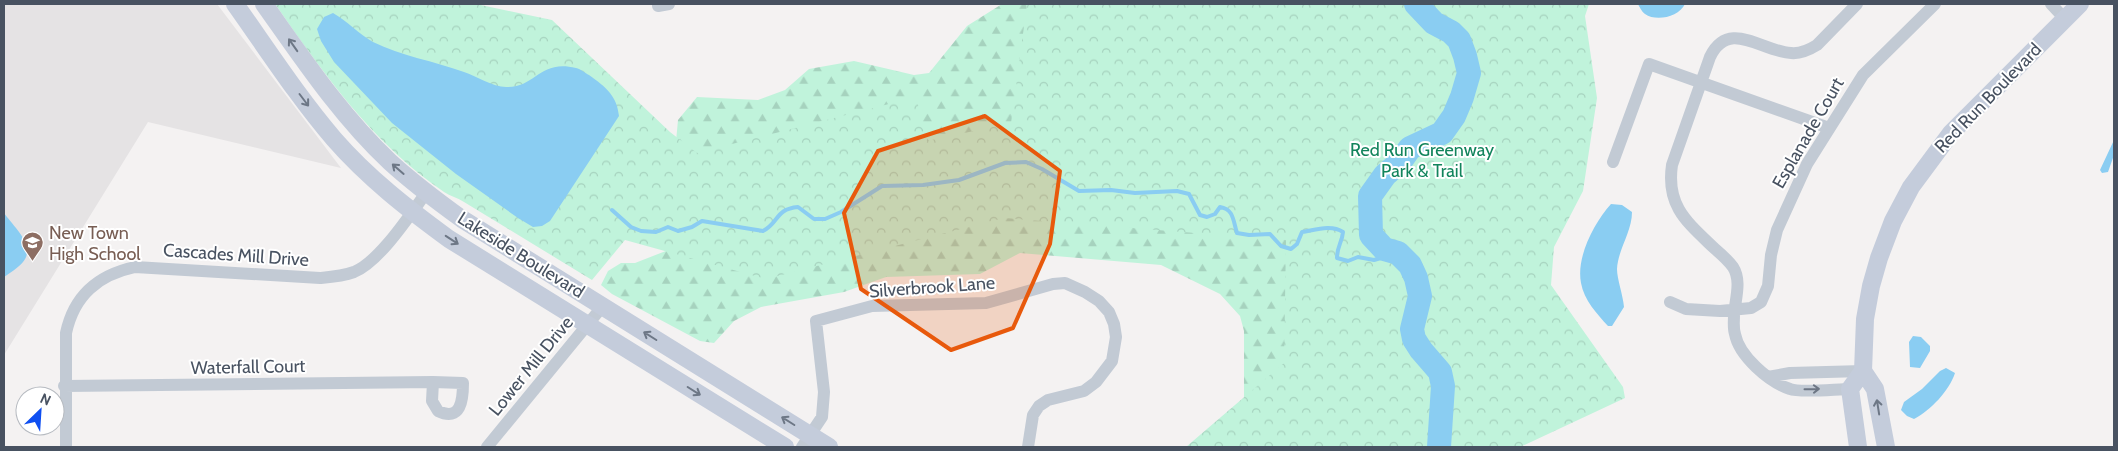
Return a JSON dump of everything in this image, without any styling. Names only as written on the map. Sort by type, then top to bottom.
[{"type":"main road","name":"Lakeside Boulevard","points":[[235,4],[334,139],[373,179],[412,212],[449,239],[785,447]]},
{"type":"main road","name":"Lakeside Boulevard","points":[[264,4],[319,82],[353,122],[389,161],[426,193],[462,219],[602,307],[806,441],[829,447]]},
{"type":"main road","name":"Red Run Boulevard","points":[[1863,371],[1865,319],[1875,271],[1893,221],[1911,187],[1951,133],[2080,4]]},
{"type":"main road","points":[[1858,447],[1850,389],[1863,371],[1875,389],[1886,447]]},
{"type":"street","points":[[658,4],[658,6],[669,4]]},
{"type":"street","points":[[1850,389],[1791,390],[1768,377],[1752,362],[1738,344],[1735,335],[1738,286],[1736,272],[1727,260],[1681,214],[1671,189],[1672,165],[1714,50],[1727,40],[1736,38],[1746,39],[1782,52],[1800,53],[1817,45],[1857,4]]},
{"type":"street","name":"Esplanade Court","points":[[1670,302],[1696,310],[1735,311],[1757,306],[1765,296],[1777,230],[1806,164],[1863,75],[1935,4]]},
{"type":"street","points":[[2051,4],[2065,19]]},
{"type":"street","points":[[1613,162],[1649,64],[1829,128]]},
{"type":"street","name":"Cascades Mill Drive","points":[[64,386],[66,333],[69,318],[88,289],[102,278],[118,271],[135,267],[320,278],[341,276],[354,272],[375,258],[426,193]]},
{"type":"street","name":"Silverbrook Lane","points":[[806,441],[822,417],[824,392],[816,321],[872,306],[986,303],[1053,284],[1065,283],[1087,292],[1109,312],[1114,324],[1116,338],[1114,351],[1108,368],[1096,382],[1084,391],[1048,400],[1039,406],[1033,415],[1028,447]]},
{"type":"street","name":"Lower Mill Drive","points":[[487,447],[602,307]]},
{"type":"street","points":[[1768,377],[1790,373],[1863,371]]},
{"type":"street","name":"Waterfall Court","points":[[64,386],[433,382]]},
{"type":"street","name":"Cascades Mill Drive","points":[[65,416],[66,447]]},
{"type":"highlighted area","points":[[985,116],[1060,171],[1050,244],[1013,328],[951,350],[861,289],[844,213],[878,151]]},
{"type":"shaded area","name":"New Town High School","points":[[4,4],[217,4],[341,168],[148,122],[4,355]]},
{"type":"green space","name":"Red Run Greenway Park & Trail","points":[[275,4],[476,4],[552,20],[670,132],[697,153],[916,97],[927,141],[1011,123],[1027,4],[1589,4],[1585,16],[1597,98],[1583,191],[1554,247],[1551,285],[1623,387],[1625,398],[1520,447],[1186,447],[1284,363],[1286,240],[1004,218],[766,279],[625,240],[592,280],[444,192],[418,173],[394,152],[351,106]]},
{"type":"green space","points":[[1002,4],[1400,4],[1384,278],[1244,410],[1244,331],[1240,316],[1220,294],[1161,265],[1020,253],[980,274],[886,277],[844,292],[761,307],[734,321],[714,343],[700,341],[612,294],[601,285],[608,271],[621,263],[635,263],[676,247],[674,163],[678,120],[697,97],[758,100],[785,90],[809,69],[854,61],[914,75],[929,73],[967,26]]},
{"type":"water","points":[[1638,4],[1685,4],[1673,15],[1655,18],[1645,14]]},
{"type":"water","points":[[333,13],[368,39],[384,47],[453,68],[501,87],[516,86],[524,83],[554,67],[564,66],[578,69],[595,79],[610,92],[616,103],[619,116],[550,221],[542,226],[533,227],[456,174],[392,123],[334,62],[321,41],[317,29],[324,17]]},
{"type":"water","points":[[2114,140],[2114,155],[2108,172],[2102,173],[2100,170]]},
{"type":"water","points":[[1611,204],[1622,205],[1632,212],[1630,227],[1620,254],[1617,269],[1624,307],[1612,326],[1608,326],[1588,301],[1581,283],[1580,273],[1581,262],[1588,241],[1598,221]]},
{"type":"water","points":[[4,213],[22,236],[27,249],[27,256],[23,262],[4,277]]},
{"type":"water","points":[[1913,336],[1921,337],[1930,346],[1930,351],[1920,368],[1910,367],[1909,342]]},
{"type":"water","points":[[1946,368],[1955,373],[1944,393],[1933,405],[1914,419],[1907,416],[1901,410],[1904,402]]},
{"type":"waterway","points":[[1416,4],[1434,23],[1451,32],[1459,40],[1469,73],[1454,116],[1442,133],[1410,148],[1400,162],[1385,175],[1370,196],[1371,235],[1384,249],[1398,253],[1410,265],[1416,278],[1420,296],[1412,329],[1414,339],[1440,372],[1443,386],[1439,447]]},
{"type":"waterway","points":[[612,210],[631,227],[641,231],[656,232],[668,227],[678,231],[692,227],[702,221],[763,231],[781,213],[791,208],[798,207],[814,219],[825,219],[841,212],[882,186],[923,185],[959,180],[1005,163],[1026,162],[1042,169],[1079,191],[1111,190],[1135,193],[1177,191],[1189,194],[1200,215],[1207,217],[1215,214],[1220,207],[1225,208],[1232,216],[1237,233],[1249,235],[1270,234],[1281,246],[1291,249],[1297,244],[1302,232],[1333,228],[1343,232],[1337,258],[1348,261],[1358,257],[1374,260],[1398,253]]},
{"type":"place","name":"New Town High School","points":[[33,262]]}]
